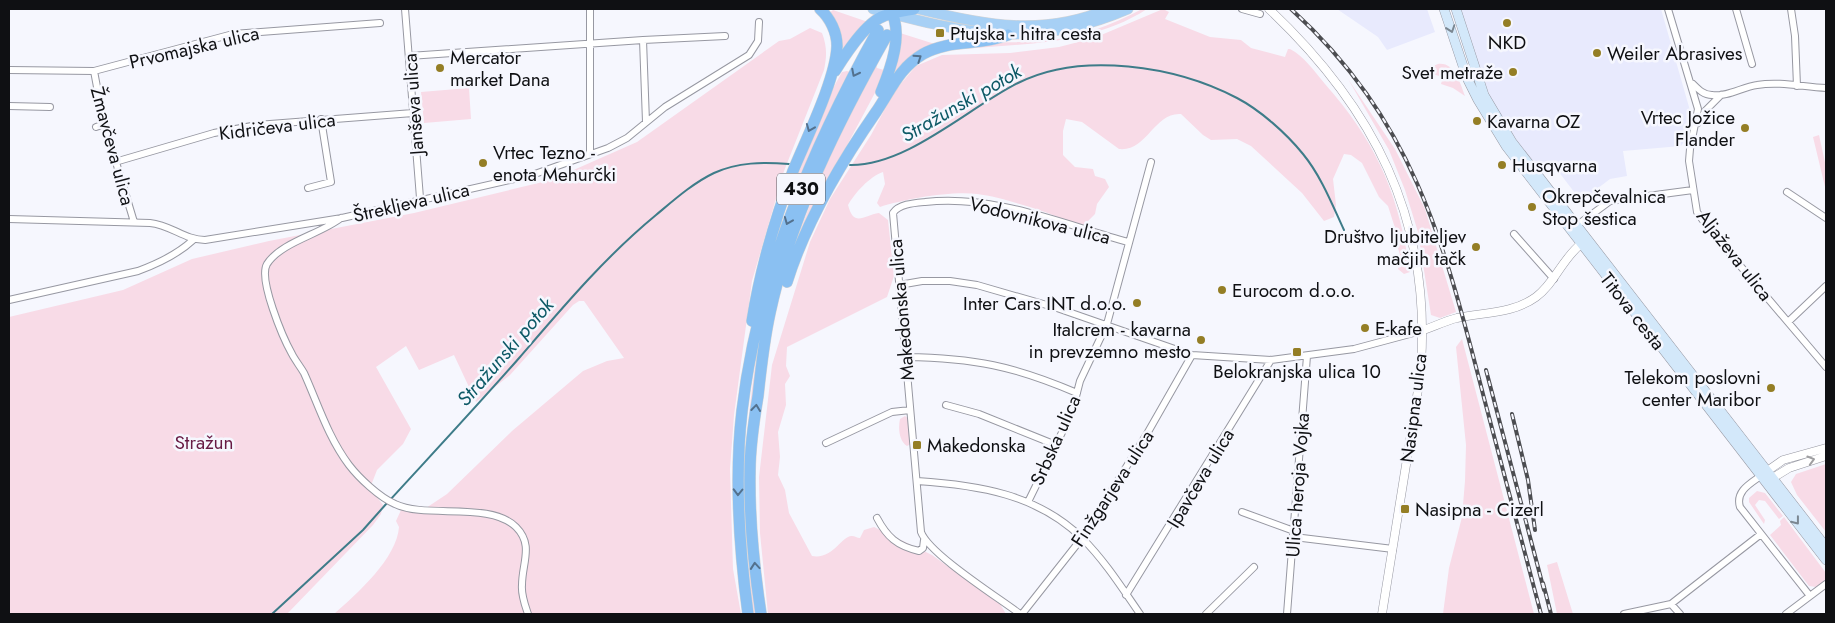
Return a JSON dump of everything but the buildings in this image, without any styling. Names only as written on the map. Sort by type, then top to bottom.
[{"type":"highway","points":[[756,359],[750,337],[764,265],[792,175],[828,83],[837,48],[833,27],[820,9]]},
{"type":"highway","points":[[828,83],[855,41],[880,17],[892,11],[914,9]]},
{"type":"highway","points":[[867,124],[886,80],[893,56],[896,30],[892,11]]},
{"type":"highway","name":"430","points":[[748,614],[738,517],[742,412],[791,240],[812,184],[883,32]]},
{"type":"highway","points":[[756,359],[807,230],[867,124],[903,70],[925,53],[945,46],[993,41],[1008,35]]},
{"type":"highway","name":"430","points":[[756,359],[750,470],[754,568],[761,614]]},
{"type":"main road","points":[[873,9],[892,11],[965,32],[1008,35],[1056,32],[1106,18],[1128,9]]},
{"type":"main road","points":[[919,9],[982,24],[1035,27],[1077,19],[1108,9]]},
{"type":"main road","name":"Titova cesta","points":[[1444,9],[1457,50],[1478,100],[1497,132],[1531,180],[1767,477],[1826,547]]},
{"type":"main road","name":"Titova cesta","points":[[1456,9],[1484,95],[1512,142],[1767,477],[1826,560]]},
{"type":"street","name":"Janševa ulica","points":[[406,9],[420,198]]},
{"type":"street","points":[[590,9],[590,153]]},
{"type":"street","points":[[1242,9],[1260,14]]},
{"type":"street","points":[[899,285],[931,281],[970,284],[1106,324],[1192,355],[1271,360],[1363,347],[1421,332],[1419,286],[1412,239],[1388,168],[1348,95],[1309,48],[1269,9]]},
{"type":"street","name":"Aljaževa ulica","points":[[1668,9],[1692,83],[1698,109],[1690,149],[1693,190],[1697,212],[1826,367]]},
{"type":"street","points":[[1736,9],[1752,64]]},
{"type":"street","points":[[1792,9],[1796,36],[1797,86]]},
{"type":"street","name":"Štrekljeva ulica","points":[[9,219],[162,224],[192,240],[212,240],[342,218],[420,198],[532,175],[608,148],[627,138],[665,107],[749,55],[758,41],[759,22]]},
{"type":"street","name":"Prvomajska ulica","points":[[9,70],[94,71],[233,34],[380,23]]},
{"type":"street","points":[[409,56],[725,36]]},
{"type":"street","points":[[643,40],[646,122]]},
{"type":"street","name":"Žmavčeva ulica","points":[[94,71],[115,162],[134,222]]},
{"type":"street","points":[[1692,83],[1706,94],[1722,95],[1757,85],[1826,88]]},
{"type":"street","name":"Aljaževa ulica","points":[[1696,126],[1706,110],[1722,95]]},
{"type":"street","points":[[9,106],[50,107]]},
{"type":"street","name":"Kidričeva ulica","points":[[115,162],[214,133],[257,125],[413,113]]},
{"type":"street","points":[[308,188],[331,182],[321,119]]},
{"type":"street","points":[[96,127],[105,124]]},
{"type":"street","name":"Srbska ulica","points":[[1028,502],[1072,412],[1080,381],[1106,324],[1151,162]]},
{"type":"street","points":[[1576,226],[1610,201],[1693,190]]},
{"type":"street","points":[[1787,192],[1826,218]]},
{"type":"street","name":"Vodovnikova ulica","points":[[894,211],[906,205],[943,200],[980,202],[1128,242]]},
{"type":"street","name":"Makedonska ulica","points":[[894,211],[921,532],[924,540]]},
{"type":"street","points":[[342,218],[283,250],[267,264],[264,273],[273,310],[334,442],[350,466],[385,498],[397,505],[472,512],[503,520],[514,525],[526,542],[527,552],[522,590],[528,614]]},
{"type":"street","points":[[1514,234],[1554,279]]},
{"type":"street","points":[[9,300],[138,271],[157,264],[185,247],[192,240]]},
{"type":"street","name":"Nasipna ulica","points":[[1382,614],[1418,394],[1421,364],[1421,332],[1459,318],[1519,307],[1542,292],[1554,279],[1567,258],[1581,244]]},
{"type":"street","points":[[1788,322],[1826,286]]},
{"type":"street","name":"Finžgarjeva ulica","points":[[1021,614],[1082,538],[1148,432],[1192,355]]},
{"type":"street","name":"Ulica heroja Vojka","points":[[1287,614],[1307,356]]},
{"type":"street","points":[[906,357],[953,357],[1007,367],[1077,393]]},
{"type":"street","name":"Ipavčeva ulica","points":[[1126,595],[1271,360]]},
{"type":"street","points":[[946,405],[979,414],[1056,445]]},
{"type":"street","points":[[826,443],[892,412],[910,410]]},
{"type":"street","points":[[1767,477],[1783,460],[1826,448]]},
{"type":"street","points":[[1810,596],[1740,507],[1738,500],[1741,492],[1752,483],[1826,456]]},
{"type":"street","points":[[917,481],[986,488],[1028,502],[1082,538],[1100,558],[1140,614]]},
{"type":"street","points":[[1242,512],[1294,534],[1393,550]]},
{"type":"street","points":[[877,518],[888,536],[898,544],[919,551],[923,548],[924,540]]},
{"type":"street","points":[[1624,614],[1671,604],[1761,534]]},
{"type":"street","points":[[924,540],[938,553],[1021,614]]},
{"type":"street","points":[[1206,614],[1254,566]]},
{"type":"street","points":[[1786,614],[1826,584]]},
{"type":"street","points":[[1671,604],[1680,614]]},
{"type":"street","points":[[1214,607],[1218,614]]},
{"type":"shaded area","points":[[1337,9],[1427,9],[1435,32],[1387,50],[1378,37]]},
{"type":"shaded area","points":[[1458,9],[1661,9],[1691,114],[1689,135],[1681,146],[1623,151],[1627,176],[1610,179],[1581,201],[1555,167],[1535,168],[1492,102]]},
{"type":"green space","points":[[1142,9],[1147,9],[1124,21],[1077,37],[1028,44],[952,50],[986,44],[1043,41],[1069,37],[1107,26]]},
{"type":"green space","points":[[1163,9],[1169,12],[1165,19],[1210,37],[1241,40],[1251,48],[1285,57],[1288,49],[1290,49],[1309,65],[1359,127],[1383,171],[1399,218],[1410,272],[1404,274],[1398,269],[1400,256],[1391,237],[1395,228],[1388,206],[1379,197],[1362,163],[1351,155],[1344,154],[1333,179],[1336,205],[1334,217],[1324,221],[1302,193],[1251,146],[1237,139],[1211,140],[1181,114],[1172,115],[1164,119],[1137,145],[1119,149],[1082,122],[1066,119],[1063,131],[1063,155],[1075,167],[1093,169],[1095,176],[1105,179],[1109,187],[1097,204],[1095,214],[1083,226],[1033,208],[977,194],[928,196],[880,207],[877,203],[885,184],[883,172],[878,174],[854,195],[848,205],[850,212],[856,218],[879,213],[888,220],[894,276],[887,297],[787,347],[786,366],[790,376],[785,384],[786,405],[778,432],[780,457],[778,475],[785,490],[789,513],[812,556],[826,554],[844,539],[853,536],[860,538],[864,530],[874,527],[932,555],[1000,604],[1006,614],[768,614],[760,533],[759,477],[772,365],[810,242],[830,199],[871,135],[894,92],[916,66],[942,55],[1010,53],[1059,47],[1094,38]]},
{"type":"green space","points":[[833,10],[868,22],[837,59],[827,15]]},
{"type":"green space","name":"Stražun","points":[[810,28],[822,33],[825,42],[826,60],[824,70],[784,171],[752,281],[734,415],[730,469],[733,569],[741,614],[334,614],[364,586],[384,563],[397,539],[399,527],[396,521],[401,510],[421,512],[447,494],[512,431],[583,371],[607,361],[624,358],[584,301],[579,301],[573,305],[510,375],[476,402],[454,355],[419,370],[406,346],[376,367],[411,429],[403,444],[377,470],[370,488],[383,505],[381,514],[373,525],[287,614],[9,614],[9,317],[123,290],[192,259],[269,241],[414,213],[551,180],[637,142],[779,41],[790,39]]},
{"type":"green space","points":[[900,33],[938,45],[892,79]]},
{"type":"green space","points":[[876,62],[877,68],[884,70],[877,89],[795,243],[832,149]]},
{"type":"green space","points":[[1438,64],[1449,66],[1453,70],[1465,96],[1453,88],[1441,84],[1443,77],[1421,71]]},
{"type":"green space","points":[[842,72],[850,72],[788,211],[794,185],[821,115]]},
{"type":"green space","points":[[1348,79],[1395,149],[1425,209],[1456,312],[1440,318],[1431,315],[1418,232],[1405,190],[1389,150]]},
{"type":"green space","points":[[469,88],[471,119],[424,123],[421,92]]},
{"type":"green space","points":[[1819,135],[1826,167],[1826,191],[1813,137]]},
{"type":"green space","points":[[762,327],[751,421],[756,614],[753,614],[747,541],[747,436],[755,364]]},
{"type":"green space","points":[[1462,339],[1534,614],[1443,614],[1449,568],[1462,517],[1465,481],[1466,445],[1456,347]]},
{"type":"green space","points":[[905,416],[909,419],[911,444],[907,446],[902,441],[899,430],[900,419]]},
{"type":"green space","points":[[1826,464],[1826,532],[1797,495],[1791,482],[1796,474]]},
{"type":"green space","points":[[1757,491],[1765,493],[1783,516],[1779,519],[1765,501],[1759,500],[1755,505],[1765,520],[1764,524],[1749,502],[1749,498]]},
{"type":"green space","points":[[1784,517],[1826,573],[1826,580],[1816,587],[1809,586],[1770,535],[1781,525],[1780,521]]},
{"type":"green space","points":[[1557,562],[1573,614],[1557,614],[1547,565]]},
{"type":"waterway","name":"Stražunski potok","points":[[850,165],[872,163],[915,146],[1018,83],[1043,73],[1070,67],[1128,66],[1158,71],[1213,87],[1237,98],[1264,115],[1303,154],[1326,190],[1344,230]]},
{"type":"waterway","name":"Stražunski potok","points":[[390,500],[585,283],[637,231],[691,187],[723,169],[751,164],[789,164]]},
{"type":"waterway","name":"Stražunski potok","points":[[272,614],[363,530],[387,503]]},
{"type":"railway","points":[[1291,9],[1333,52],[1368,96],[1396,141],[1419,188],[1438,237],[1454,288],[1541,614]]},
{"type":"railway","points":[[1486,370],[1544,590]]},
{"type":"railway","points":[[1512,414],[1528,480],[1535,530]]},
{"type":"railway","points":[[1543,583],[1551,614]]},
{"type":"place","name":"NKD","points":[[1507,23]]},
{"type":"place","name":"Ptujska - hitra cesta","points":[[940,33]]},
{"type":"place","name":"Weiler Abrasives","points":[[1597,53]]},
{"type":"place","name":"Mercator market Dana","points":[[440,68]]},
{"type":"place","name":"Svet metraže","points":[[1513,72]]},
{"type":"place","name":"Kavarna OZ","points":[[1477,121]]},
{"type":"place","name":"Vrtec Jožice Flander","points":[[1745,128]]},
{"type":"place","name":"Vrtec Tezno - enota Mehurčki","points":[[483,163]]},
{"type":"place","name":"Husqvarna","points":[[1502,165]]},
{"type":"place","name":"Okrepčevalnica Stop šestica","points":[[1532,207]]},
{"type":"place","name":"Društvo ljubiteljev mačjih tačk","points":[[1476,247]]},
{"type":"place","name":"Eurocom d.o.o.","points":[[1222,290]]},
{"type":"place","name":"Inter Cars INT d.o.o.","points":[[1137,303]]},
{"type":"place","name":"E-kafe","points":[[1365,328]]},
{"type":"place","name":"Italcrem - kavarna in prevzemno mesto","points":[[1201,340]]},
{"type":"place","name":"Belokranjska ulica 10","points":[[1297,352]]},
{"type":"place","name":"Telekom poslovni center Maribor","points":[[1771,388]]},
{"type":"place","name":"Makedonska","points":[[917,445]]},
{"type":"place","name":"Nasipna - Cizerl","points":[[1405,509]]}]
